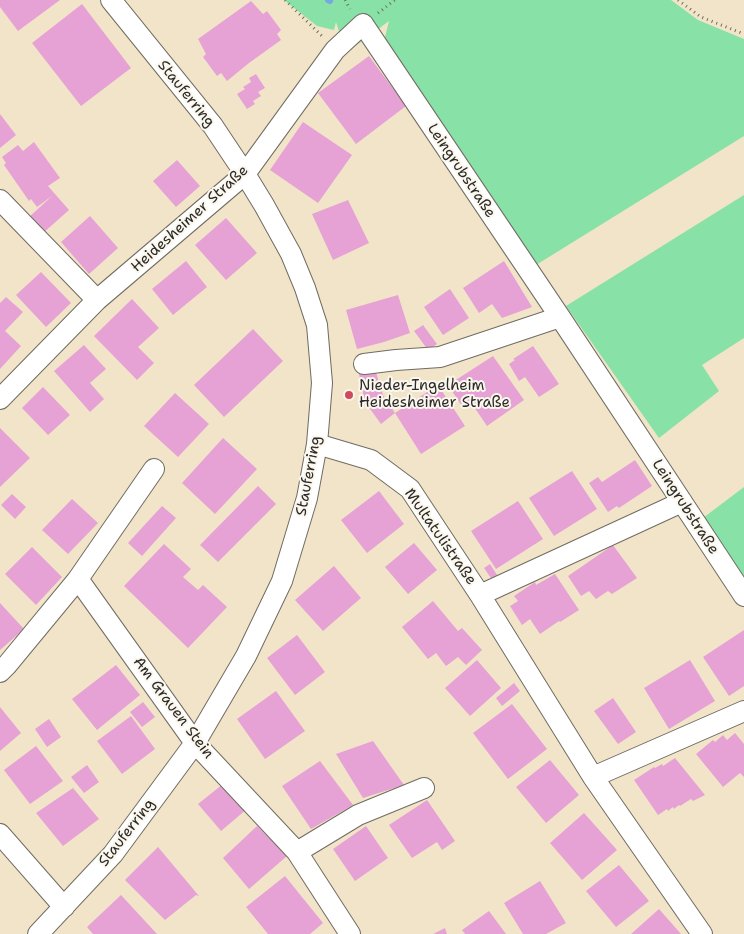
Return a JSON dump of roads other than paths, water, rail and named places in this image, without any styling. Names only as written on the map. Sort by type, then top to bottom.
[{"type":"street","name":"Stauferring","points":[[38,934],[113,854],[196,743],[246,656],[282,581],[307,498],[317,444],[322,383],[317,324],[291,254],[264,205],[213,126],[111,0]]},
{"type":"street","name":"Heidesheimer Straße","points":[[0,399],[97,300],[245,174],[335,50],[362,24]]},
{"type":"street","name":"Leingrubstraße","points":[[362,24],[560,317],[744,596]]},
{"type":"street","points":[[0,200],[97,300]]},
{"type":"street","points":[[364,364],[440,357],[560,317]]},
{"type":"street","name":"Multatulistraße","points":[[317,444],[371,460],[410,489],[480,595],[593,777],[702,934]]},
{"type":"street","points":[[0,672],[78,579],[154,469]]},
{"type":"street","name":"Multatulistraße","points":[[480,595],[682,502]]},
{"type":"street","name":"Am Grauen Stein","points":[[78,579],[196,743],[297,852],[350,934]]},
{"type":"street","points":[[593,777],[744,711]]},
{"type":"street","points":[[297,852],[358,815],[424,788]]},
{"type":"street","points":[[0,834],[64,907]]},
{"type":"place","name":"Nieder-Ingelheim Heidesheimer Straße","points":[[349,395]]}]
